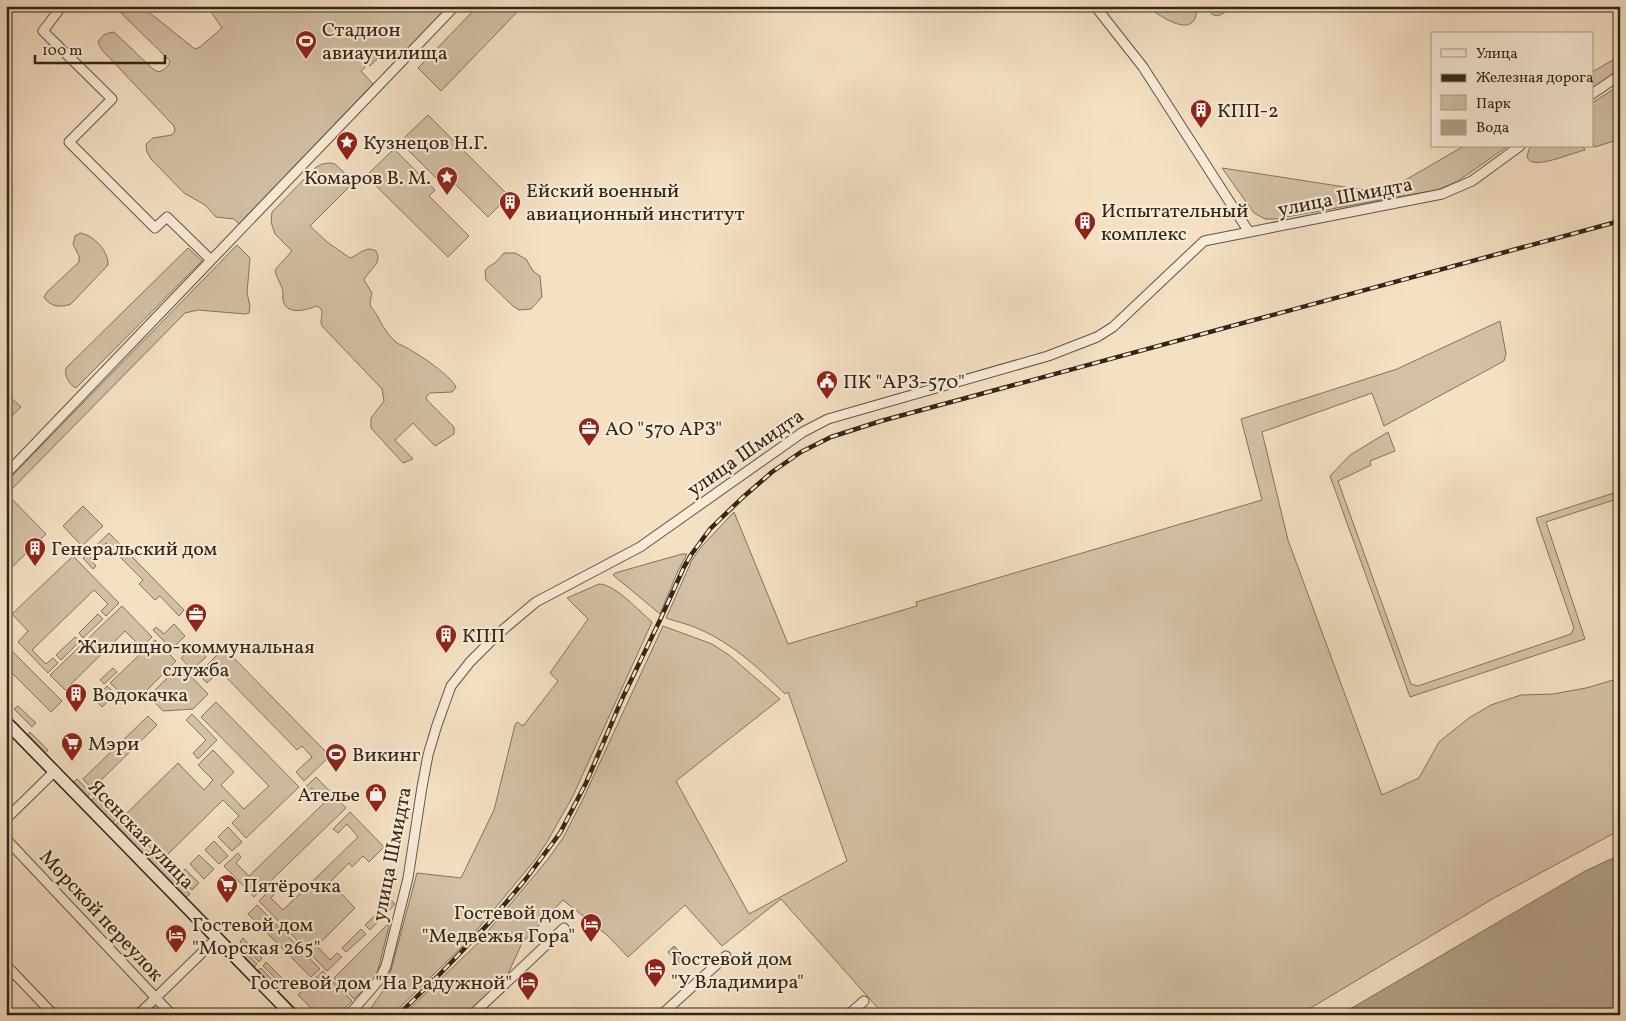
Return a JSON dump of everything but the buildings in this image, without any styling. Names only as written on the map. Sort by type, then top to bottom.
[{"type":"street","points":[[62,6],[43,31],[112,99],[70,142],[156,228],[167,216],[211,260]]},
{"type":"street","points":[[6,474],[455,6]]},
{"type":"street","points":[[1096,6],[1143,67],[1249,232]]},
{"type":"street","points":[[1594,93],[1620,75]]},
{"type":"street","name":"улица Шмидта","points":[[349,1015],[379,980],[386,966],[408,878],[428,755],[451,686],[470,662],[499,633],[536,602],[640,547],[810,427],[828,419],[1048,356],[1103,334],[1204,241],[1349,214],[1442,194],[1472,181],[1517,148]]},
{"type":"street","name":"Ясенская улица","points":[[6,722],[292,1015]]},
{"type":"street","points":[[6,819],[55,772]]},
{"type":"street","name":"Морской переулок","points":[[6,838],[172,1015]]},
{"type":"street","points":[[472,1015],[564,928]]},
{"type":"street","points":[[138,1015],[217,938]]},
{"type":"street","points":[[661,1015],[726,956]]},
{"type":"street","points":[[6,965],[54,1015]]},
{"type":"street","points":[[848,1015],[864,1001]]},
{"type":"green space","points":[[114,6],[141,6],[195,49],[222,28],[207,6],[449,6],[396,61],[385,51],[370,66],[368,64],[361,71],[373,84],[239,224],[234,219],[216,217],[205,205],[184,193],[151,159],[147,152],[147,143],[153,138],[172,135],[175,131],[174,126],[102,50],[98,42],[104,35],[114,32],[158,72],[166,68],[170,61]]},
{"type":"green space","points":[[478,6],[514,6],[519,10],[441,91],[418,68]]},
{"type":"green space","points":[[1145,6],[1197,6],[1195,17],[1191,23],[1185,25],[1168,20]]},
{"type":"green space","points":[[1209,6],[1226,6],[1227,10],[1215,16],[1209,10]]},
{"type":"green space","points":[[1620,56],[1620,71],[1594,88],[1594,71]]},
{"type":"green space","points":[[1620,85],[1620,139],[1595,147],[1594,102]]},
{"type":"green space","points":[[428,115],[509,196],[488,217],[448,177],[441,183],[400,142]]},
{"type":"green space","points":[[1461,148],[1505,148],[1458,181],[1437,190],[1275,219],[1265,219],[1254,213],[1222,168],[1377,192],[1388,190]]},
{"type":"green space","points":[[1584,148],[1585,150],[1551,160],[1533,162],[1527,157],[1529,149]]},
{"type":"green space","points":[[394,149],[435,190],[429,196],[469,236],[448,257],[366,176]]},
{"type":"green space","points":[[322,164],[335,164],[354,182],[310,226],[327,242],[350,258],[369,249],[376,251],[378,256],[377,263],[364,280],[372,293],[371,306],[386,331],[397,343],[413,351],[434,366],[448,377],[456,387],[452,392],[430,393],[426,397],[454,427],[454,434],[435,446],[413,423],[395,440],[413,459],[403,463],[371,428],[371,418],[384,401],[382,389],[322,326],[321,309],[317,306],[302,310],[292,310],[285,305],[283,290],[275,270],[292,251],[275,234],[271,222],[272,212],[315,168]]},
{"type":"green space","points":[[80,233],[90,237],[100,245],[108,260],[108,265],[71,304],[63,306],[53,305],[44,297],[79,262],[79,256],[73,244],[75,236]]},
{"type":"green space","points":[[237,245],[250,258],[247,293],[250,306],[249,313],[198,310],[185,313],[7,494],[46,534],[6,573],[6,482]]},
{"type":"green space","points":[[188,248],[202,261],[76,388],[73,387],[66,377],[66,368]]},
{"type":"green space","points":[[504,253],[515,253],[526,259],[533,271],[540,276],[542,297],[531,309],[519,310],[486,280],[485,271],[487,268]]},
{"type":"green space","points":[[1500,321],[1506,354],[1504,361],[1384,426],[1372,393],[1262,432],[1288,540],[1382,795],[1419,778],[1439,742],[1469,718],[1491,705],[1521,695],[1553,694],[1586,688],[1620,678],[1620,830],[1494,898],[1299,1015],[884,1015],[781,899],[722,946],[685,905],[628,957],[607,935],[563,900],[522,943],[507,976],[465,1015],[403,1015],[478,943],[548,859],[563,838],[663,626],[712,644],[729,655],[780,699],[676,781],[749,914],[847,861],[788,692],[785,694],[756,666],[723,642],[695,627],[666,618],[692,560],[702,546],[734,512],[788,644],[917,606],[916,602],[1262,500],[1241,419],[1397,369]]},
{"type":"green space","points":[[6,393],[21,407],[6,422]]},
{"type":"green space","points":[[1388,432],[1395,451],[1370,461],[1371,465],[1338,481],[1411,684],[1418,686],[1571,634],[1574,628],[1536,518],[1620,491],[1620,498],[1546,522],[1585,639],[1410,697],[1330,476],[1350,455]]},
{"type":"green space","points":[[83,506],[103,526],[82,546],[63,526]]},
{"type":"green space","points":[[109,533],[184,610],[179,616],[160,596],[155,600],[139,584],[143,580],[106,543],[90,559],[96,566],[93,569],[83,558]]},
{"type":"green space","points":[[687,554],[660,614],[613,575],[615,573]]},
{"type":"green space","points":[[73,556],[119,603],[106,616],[101,611],[108,604],[94,590],[32,650],[46,664],[53,658],[58,663],[48,673],[18,642],[28,631],[12,614]]},
{"type":"green space","points":[[599,584],[620,593],[652,622],[573,796],[535,860],[467,942],[392,1015],[366,1015],[387,985],[417,873],[461,878],[494,810],[515,725],[517,722],[523,726],[558,681],[550,673],[588,619],[567,598]]},
{"type":"green space","points":[[122,606],[152,637],[135,654],[131,650],[137,643],[125,631],[65,690],[50,675]]},
{"type":"green space","points":[[98,614],[103,619],[83,638],[79,633]]},
{"type":"green space","points":[[174,624],[185,636],[172,649],[153,630],[156,627],[164,634]]},
{"type":"green space","points":[[75,637],[80,641],[61,660],[56,655]]},
{"type":"green space","points":[[155,640],[176,661],[141,696],[121,693],[110,683]]},
{"type":"green space","points":[[6,645],[62,701],[51,712],[6,667]]},
{"type":"green space","points":[[194,645],[206,657],[192,670],[181,658]]},
{"type":"green space","points":[[224,648],[330,756],[304,781],[296,772],[312,757],[302,746],[297,750],[220,671],[207,683],[198,674]]},
{"type":"green space","points":[[180,665],[208,694],[193,709],[163,711],[149,696]]},
{"type":"green space","points":[[113,668],[117,672],[104,684],[100,680]]},
{"type":"green space","points":[[107,686],[116,694],[102,707],[94,699]]},
{"type":"green space","points":[[216,702],[299,787],[246,838],[232,823],[239,816],[223,800],[162,860],[122,818],[178,763],[204,790],[213,780],[198,765],[213,750],[234,772],[221,785],[244,809],[269,786],[201,717]]},
{"type":"green space","points":[[18,706],[36,723],[32,727],[14,709]]},
{"type":"green space","points":[[192,714],[217,740],[198,759],[193,753],[206,740],[186,720]]},
{"type":"green space","points":[[148,716],[157,725],[92,789],[83,779]]},
{"type":"green space","points":[[30,732],[48,750],[44,754],[27,736]]},
{"type":"green space","points":[[316,777],[346,808],[254,897],[224,866],[238,853],[241,857],[236,863],[249,876],[325,802],[312,788],[304,796],[300,792]]},
{"type":"green space","points":[[77,779],[91,793],[87,797],[73,783]]},
{"type":"green space","points":[[95,797],[116,819],[112,823],[90,801]]},
{"type":"green space","points":[[350,812],[384,847],[369,862],[363,856],[352,867],[349,863],[330,882],[355,908],[317,946],[330,960],[337,953],[342,957],[327,971],[259,901],[273,887],[277,891],[271,898],[283,910],[358,837],[347,824],[338,833],[333,829]]},
{"type":"green space","points":[[119,822],[190,894],[185,898],[114,826]]},
{"type":"green space","points":[[228,827],[242,842],[232,851],[218,837]]},
{"type":"green space","points":[[214,841],[228,856],[219,864],[205,850]]},
{"type":"green space","points":[[199,855],[214,869],[204,879],[190,864]]},
{"type":"green space","points":[[185,869],[199,883],[192,890],[178,876]]},
{"type":"green space","points":[[391,900],[395,904],[370,930],[365,925]]},
{"type":"green space","points":[[257,905],[320,969],[311,977],[248,914]]},
{"type":"green space","points":[[390,922],[376,978],[354,999],[334,978]]},
{"type":"green space","points":[[361,929],[366,934],[346,952],[342,948]]},
{"type":"green space","points":[[243,938],[262,958],[259,962],[240,942]]},
{"type":"green space","points":[[240,946],[257,964],[253,968],[235,950]]},
{"type":"green space","points":[[266,962],[287,983],[283,986],[263,966]]},
{"type":"green space","points":[[261,968],[281,989],[277,993],[256,972]]},
{"type":"green space","points":[[323,971],[352,1001],[338,1015],[318,1015],[298,995]]},
{"type":"water","points":[[1620,855],[1620,1015],[1340,1015],[1585,871]]},
{"type":"water","points":[[674,946],[686,958],[679,964],[668,952]]},
{"type":"railway","points":[[398,1015],[488,924],[525,880],[560,833],[586,783],[622,699],[691,555],[710,529],[742,498],[772,472],[801,452],[831,437],[881,421],[1620,221]]},
{"type":"place","name":"Стадион авиаучилища","points":[[306,60]]},
{"type":"place","name":"КПП-2","points":[[1201,129]]},
{"type":"place","name":"Кузнецов Н.Г.","points":[[347,161]]},
{"type":"place","name":"Комаров В. М.","points":[[447,196]]},
{"type":"place","name":"Ейский военный авиационный институт","points":[[510,221]]},
{"type":"place","name":"Испытательный комплекс","points":[[1085,241]]},
{"type":"place","name":"ПК \"АРЗ-570\"","points":[[827,400]]},
{"type":"place","name":"АО \"570 АРЗ\"","points":[[589,447]]},
{"type":"place","name":"Генеральский дом","points":[[35,567]]},
{"type":"place","name":"Жилищно-коммунальная служба","points":[[196,633]]},
{"type":"place","name":"КПП","points":[[446,654]]},
{"type":"place","name":"Водокачка","points":[[76,713]]},
{"type":"place","name":"Мэри","points":[[72,762]]},
{"type":"place","name":"Викинг","points":[[336,773]]},
{"type":"place","name":"Ателье","points":[[376,813]]},
{"type":"place","name":"Пятёрочка","points":[[227,904]]},
{"type":"place","name":"Гостевой дом \"Медвежья Гора\"","points":[[591,943]]},
{"type":"place","name":"Гостевой дом \"Морская 265\"","points":[[176,954]]},
{"type":"place","name":"Гостевой дом \"У Владимира\"","points":[[655,988]]},
{"type":"place","name":"Гостевой дом \"На Радужной\"","points":[[528,1001]]}]
